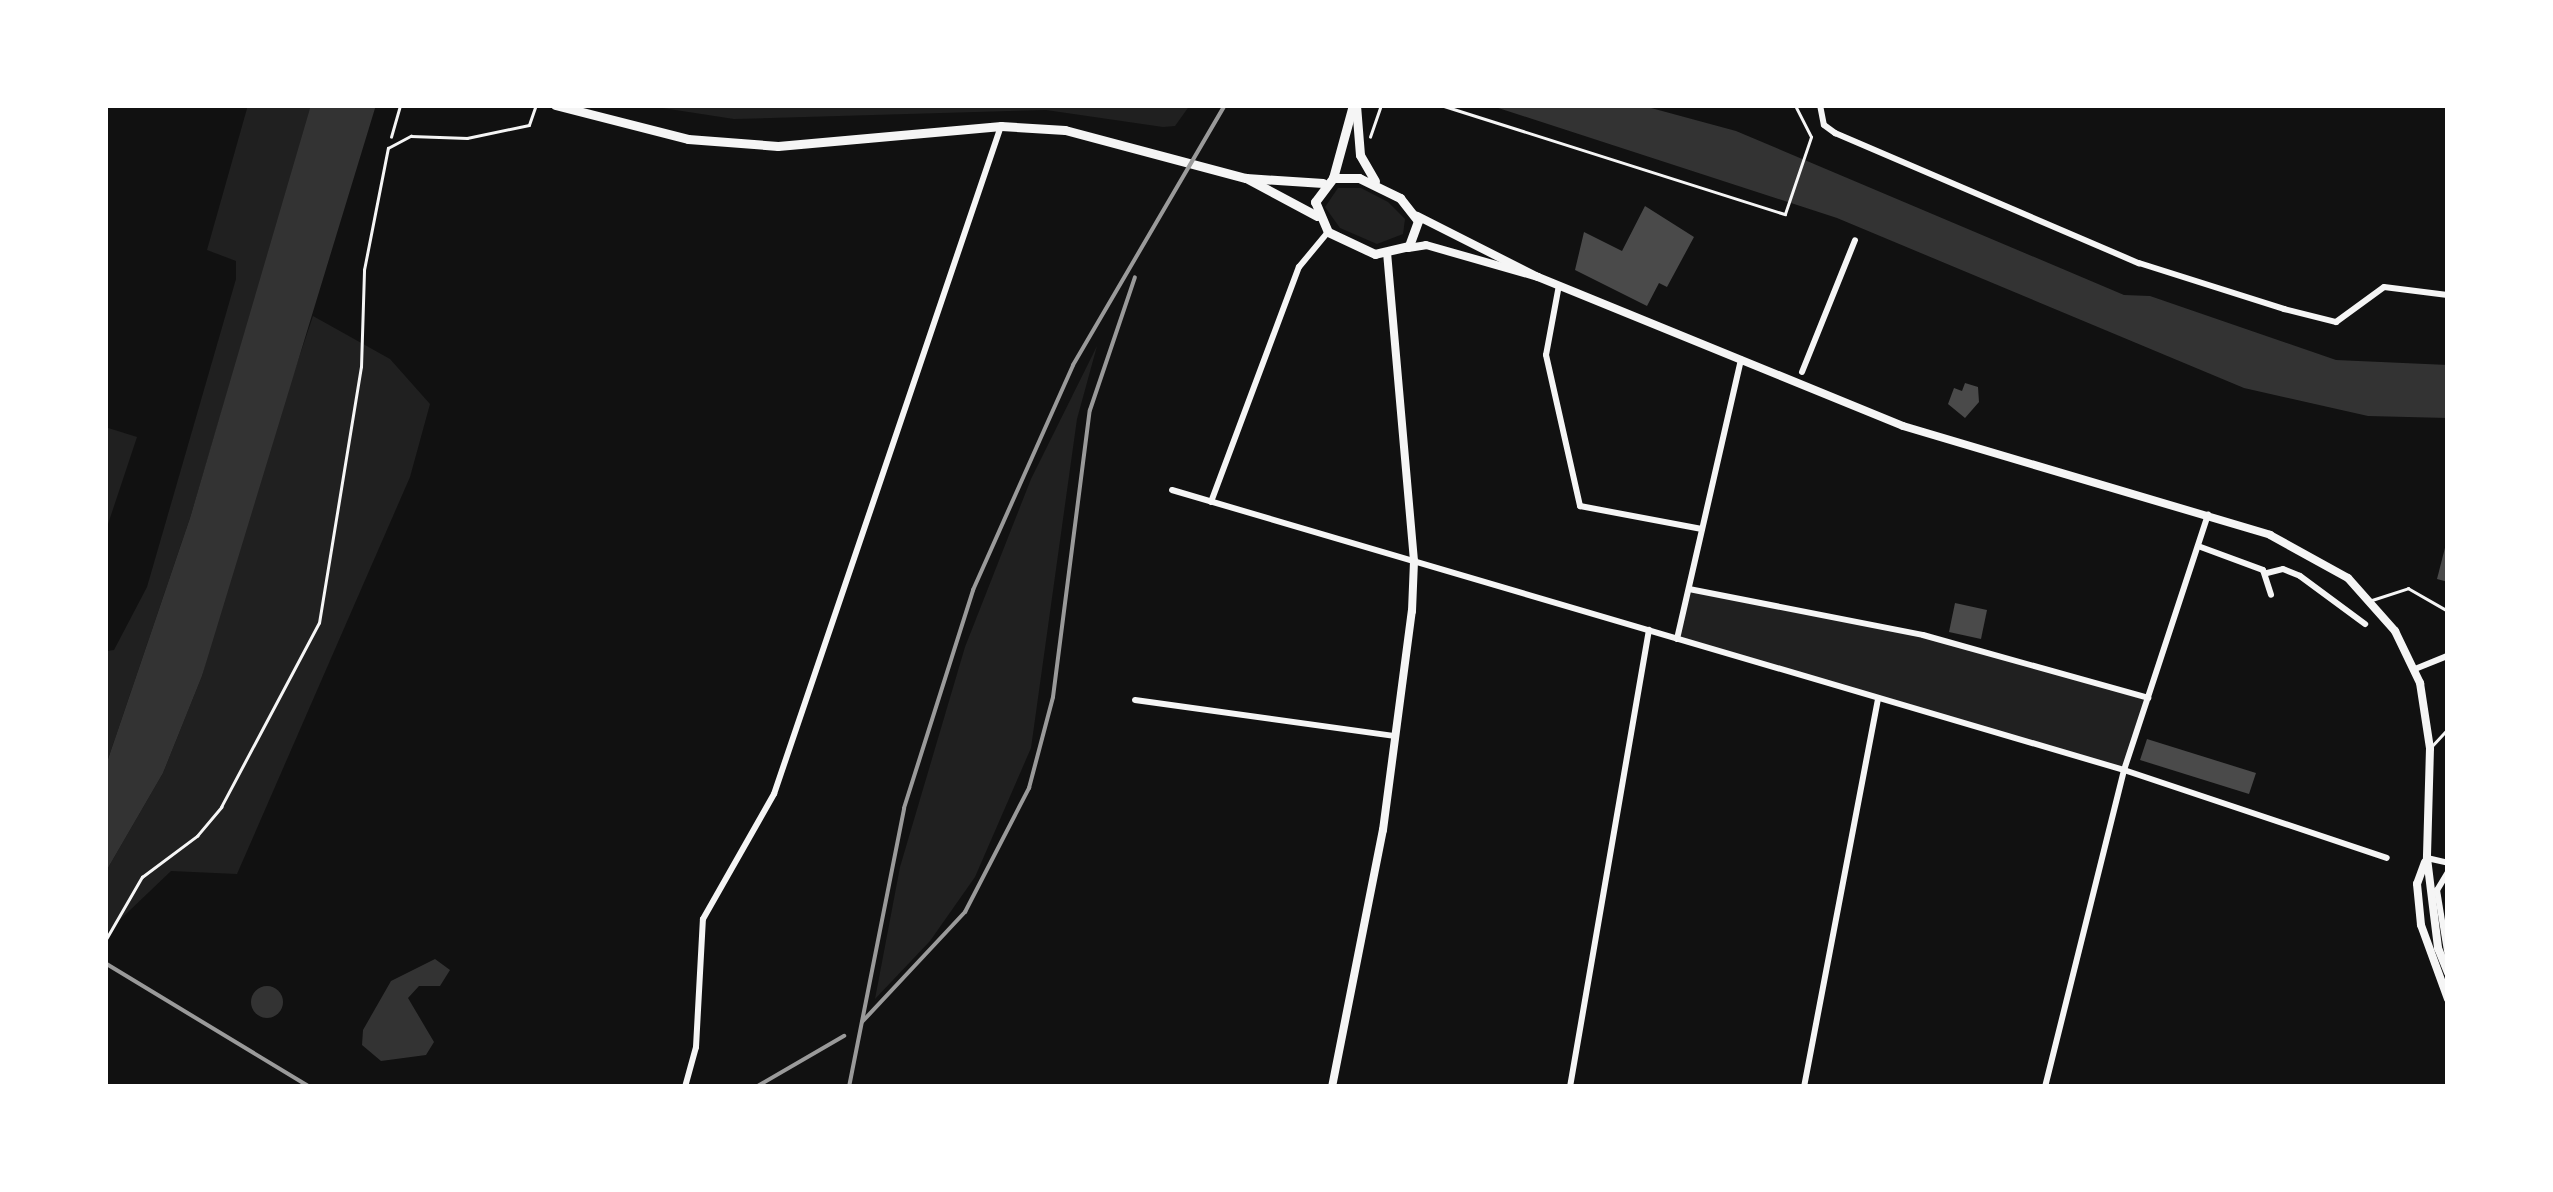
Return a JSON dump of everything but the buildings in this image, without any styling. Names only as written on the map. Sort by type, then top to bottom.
[{"type":"main road","points":[[554,105],[688,139],[778,146],[1000,126],[1065,130],[1140,146],[1246,178],[1316,216],[1328,232],[1353,248],[1387,255],[1404,250],[1417,232],[1414,212],[1381,186],[1360,154],[1355,105]]},
{"type":"main road","points":[[1316,216],[1317,195],[1330,180],[1355,105]]},
{"type":"main road","points":[[1246,178],[1330,180],[1350,176],[1381,186]]},
{"type":"street","points":[[1820,105],[1828,129],[1913,168],[2138,263],[2284,309],[2336,322],[2384,286],[2448,296]]},
{"type":"street","points":[[685,1087],[697,1035],[703,919],[774,794],[1000,126]]},
{"type":"street","points":[[1414,212],[1430,228],[1538,277],[1936,438],[2208,514],[2298,547],[2372,600],[2416,668],[2430,748],[2426,858],[2438,948],[2448,974]]},
{"type":"street","points":[[1212,502],[1299,268],[1328,232]]},
{"type":"street","points":[[1802,372],[1855,240]]},
{"type":"street","points":[[1404,250],[1426,245],[1538,277]]},
{"type":"street","points":[[1332,1087],[1398,736],[1414,562],[1387,255]]},
{"type":"street","points":[[1559,285],[1546,355],[1580,506],[1702,529]]},
{"type":"street","points":[[1677,639],[1741,359]]},
{"type":"street","points":[[1172,490],[2124,770],[2387,858]]},
{"type":"street","points":[[2044,1087],[2124,770],[2208,514]]},
{"type":"street","points":[[2198,546],[2267,573],[2283,570],[2300,576],[2366,624]]},
{"type":"street","points":[[2267,573],[2271,595]]},
{"type":"street","points":[[1688,589],[1923,635],[2148,698]]},
{"type":"street","points":[[1570,1087],[1649,630]]},
{"type":"street","points":[[2416,668],[2448,656]]},
{"type":"street","points":[[1804,1087],[1878,698]]},
{"type":"street","points":[[1135,700],[1398,736]]},
{"type":"street","points":[[2426,858],[2448,863]]},
{"type":"street","points":[[2426,858],[2417,884],[2421,925],[2448,998]]},
{"type":"street","points":[[2448,872],[2436,890],[2448,958]]},
{"type":"lane","points":[[105,941],[142,877],[197,836],[221,807],[320,624],[361,367],[364,270],[388,148],[412,136],[467,138],[529,125],[536,105]]},
{"type":"lane","points":[[2372,600],[2408,588],[2448,612]]},
{"type":"lane","points":[[2430,748],[2448,728]]},
{"type":"path","points":[[388,148],[400,105]]},
{"type":"path","points":[[1366,148],[1381,105]]},
{"type":"path","points":[[1440,105],[1785,214],[1810,138],[1795,105]]},
{"type":"shaded area","points":[[248,105],[313,105],[190,518],[105,768],[105,636],[107,651],[114,650],[147,587],[236,279],[236,261],[207,250]]},
{"type":"shaded area","points":[[311,105],[376,105],[202,676],[163,773],[105,873],[105,768],[190,518]]},
{"type":"shaded area","points":[[643,105],[1190,105],[1175,126],[1163,127],[1046,110],[734,119]]},
{"type":"shaded area","points":[[1489,105],[1640,105],[1736,131],[2124,295],[2150,296],[2336,360],[2448,365],[2448,418],[2368,416],[2244,388],[1837,218]]},
{"type":"shaded area","points":[[1338,188],[1361,188],[1388,202],[1405,219],[1403,234],[1377,244],[1340,228],[1325,207]]},
{"type":"shaded area","points":[[313,316],[390,359],[430,404],[410,477],[237,874],[171,871],[105,934],[105,873],[163,773],[202,676],[240,532]]},
{"type":"shaded area","points":[[1097,346],[1077,419],[1031,748],[975,877],[930,941],[875,999],[900,867],[965,647],[1031,479]]},
{"type":"shaded area","points":[[105,427],[137,437],[105,533]]},
{"type":"shaded area","points":[[1689,589],[1923,635],[2147,700],[2124,770],[1677,639]]},
{"type":"shaded area","points":[[435,959],[450,970],[440,986],[419,986],[408,998],[434,1042],[426,1055],[381,1061],[362,1045],[363,1030],[391,981]]},
{"type":"shaded area","points":[[267,986],[278,991],[283,1002],[278,1013],[267,1018],[256,1013],[251,1002],[256,991]]},
{"type":"railway","points":[[849,1087],[904,808],[973,590],[1073,365],[1225,105]]},
{"type":"railway","points":[[862,1022],[965,912],[1029,788],[1053,697],[1090,410],[1135,277]]},
{"type":"railway","points":[[105,963],[310,1087]]},
{"type":"railway","points":[[756,1087],[844,1036]]}]
